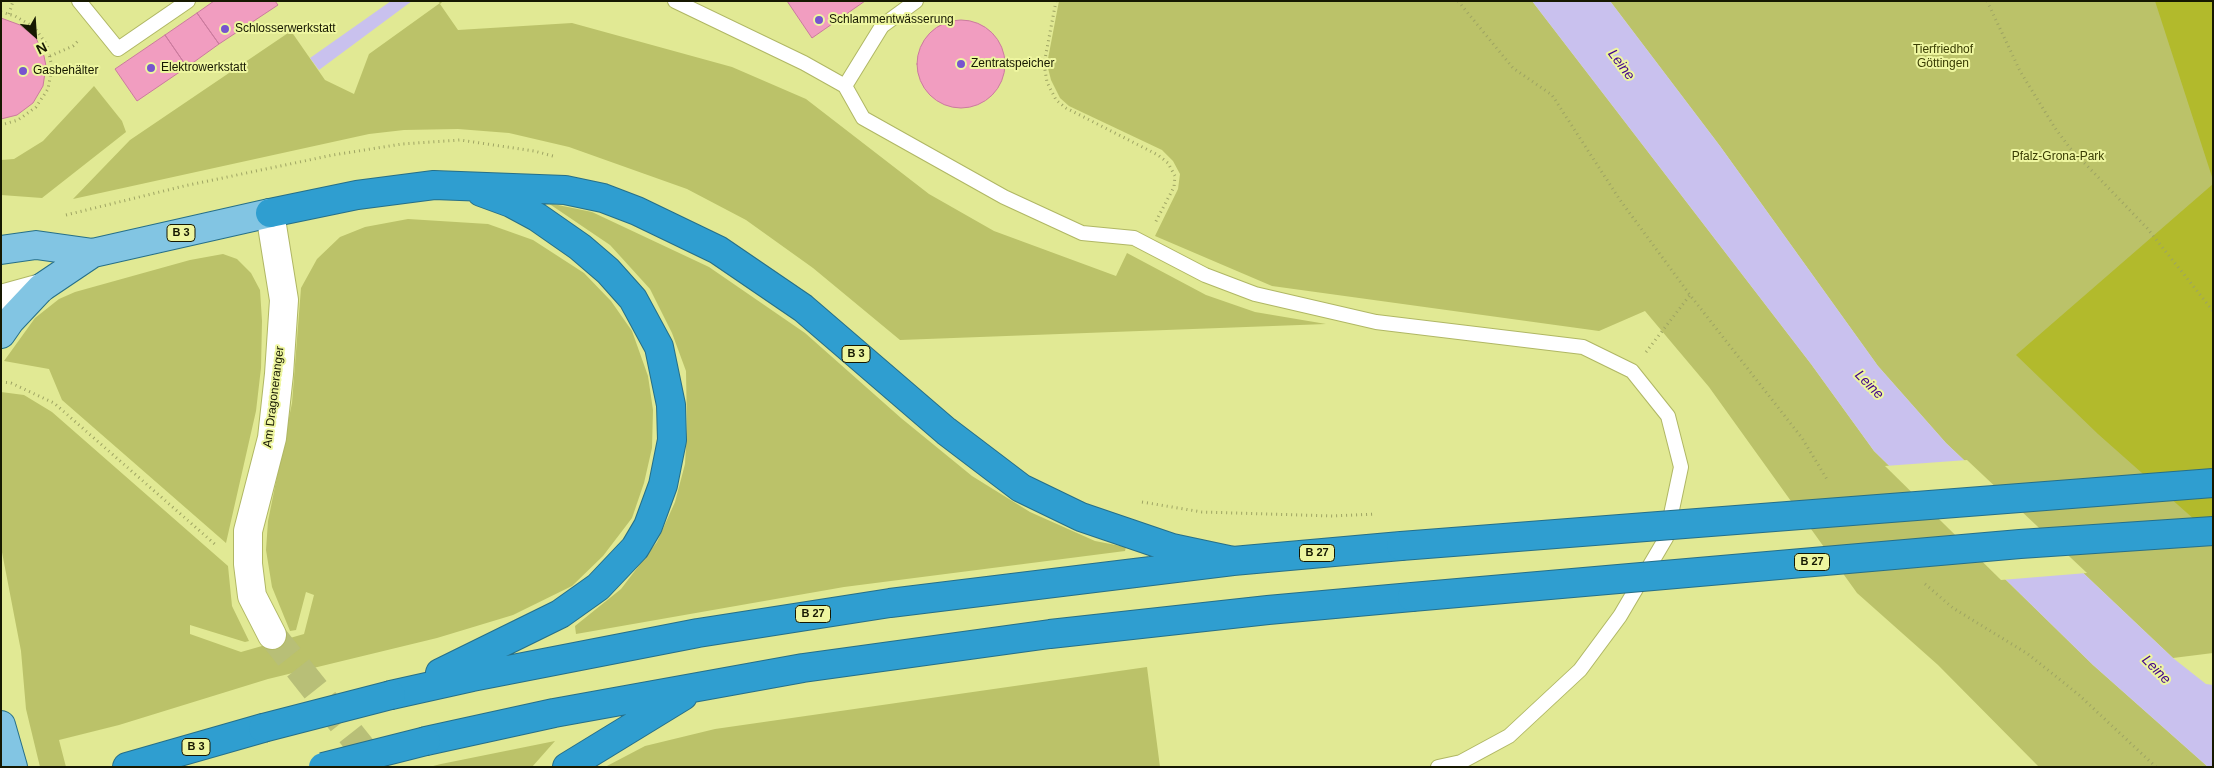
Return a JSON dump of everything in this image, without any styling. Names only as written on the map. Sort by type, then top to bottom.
[{"type":"highway","name":"B 3","points":[[270,213],[404,188],[434,185],[565,190],[603,198],[637,211],[718,250],[803,308],[946,431],[1021,488],[1081,517],[1172,548],[1233,561]]},
{"type":"highway","name":"B 3","points":[[128,767],[263,728],[394,694],[560,614],[598,587],[635,548],[648,526],[663,485],[671,447],[671,405],[664,365],[652,330],[633,299],[596,259],[556,230],[511,203],[466,186]]},
{"type":"highway","name":"B 27","points":[[394,694],[595,652],[761,622],[890,603],[1233,561],[1401,546],[2213,483]]},
{"type":"highway","name":"B 27","points":[[699,686],[803,668],[1050,634],[1268,610],[2020,544],[2213,531]]},
{"type":"highway","points":[[324,767],[426,741],[554,713],[699,686]]},
{"type":"highway","points":[[567,767],[699,686]]},
{"type":"main road","name":"B 3","points":[[1,334],[10,321],[41,288],[93,253],[270,213]]},
{"type":"main road","name":"B 3","points":[[1,250],[36,244],[93,253]]},
{"type":"main road","points":[[1,725],[13,767]]},
{"type":"street","name":"Am Dragoneranger","points":[[270,213],[284,300],[272,438],[248,531],[248,564],[252,596],[272,635]]},
{"type":"street","name":"B 3","points":[[1,299],[41,288]]},
{"type":"lane","points":[[79,1],[118,49],[188,1]]},
{"type":"lane","points":[[675,1],[804,63],[845,86],[863,118],[1004,197],[1082,233],[1134,238],[1206,275],[1255,294],[1376,322],[1583,346],[1632,371],[1668,416],[1681,467],[1666,538],[1620,616],[1580,670],[1509,736],[1461,762],[1438,767]]},
{"type":"lane","points":[[845,86],[882,26],[916,1]]},
{"type":"path","points":[[9,14],[13,1]]},
{"type":"path","points":[[1056,1],[1044,64],[1048,82],[1056,100],[1066,108],[1158,155],[1168,164],[1175,176],[1174,187],[1144,243]]},
{"type":"path","points":[[1458,1],[1513,68],[1552,95],[1620,200],[1690,295],[1802,438],[1831,485]]},
{"type":"path","points":[[1987,1],[2020,72],[2055,128],[2070,148],[2147,228],[2213,311]]},
{"type":"path","points":[[1,12],[25,20],[34,27],[47,45],[50,56],[51,78],[43,99],[28,115],[1,125]]},
{"type":"path","points":[[50,56],[73,46],[97,23]]},
{"type":"path","points":[[57,217],[202,182],[333,155],[402,144],[460,140],[534,151],[562,158]]},
{"type":"path","points":[[1632,371],[1690,295]]},
{"type":"path","points":[[1,382],[11,383],[54,403],[211,543],[248,564]]},
{"type":"path","points":[[1133,501],[1202,512],[1333,516],[1385,514]]},
{"type":"path","points":[[1924,583],[1953,608],[2028,654],[2072,689],[2156,767]]},
{"type":"green space","points":[[437,1],[443,1],[440,4],[458,30],[572,23],[732,67],[806,99],[929,194],[994,231],[1116,276],[1127,253],[1206,295],[1255,312],[1326,324],[900,340],[813,268],[746,220],[687,189],[569,147],[509,133],[458,129],[404,130],[369,134],[73,199],[130,140],[291,31],[325,80],[354,94],[369,54],[440,3]]},
{"type":"green space","points":[[1059,1],[1532,1],[1811,364],[1874,451],[2093,665],[2208,767],[2039,767],[1938,665],[1857,593],[1709,387],[1645,311],[1599,331],[1272,286],[1155,236],[1178,189],[1180,174],[1173,161],[1162,150],[1069,106],[1060,98],[1051,80],[1047,64]]},
{"type":"green space","name":"Pfalz-Grona-Park","points":[[1610,1],[2213,1],[2213,653],[2173,658],[1946,443],[1878,366],[1720,146]]},
{"type":"green space","points":[[94,86],[122,121],[126,132],[42,198],[1,195],[1,160],[14,159],[43,141]]},
{"type":"green space","points":[[548,203],[592,212],[709,267],[805,333],[901,418],[972,476],[1030,512],[1095,541],[1126,547],[1125,551],[844,587],[576,634],[575,626],[621,589],[657,542],[675,502],[685,464],[687,429],[686,371],[672,333],[650,289],[610,245]]},
{"type":"green space","points":[[408,219],[488,224],[533,240],[584,273],[611,301],[632,331],[648,376],[653,410],[652,448],[644,483],[632,518],[603,556],[572,586],[513,615],[437,638],[268,679],[119,725],[59,740],[66,767],[40,767],[26,709],[21,651],[1,547],[1,392],[24,395],[52,412],[228,566],[232,606],[249,641],[245,642],[190,625],[190,634],[241,652],[304,634],[314,595],[306,592],[296,630],[290,631],[272,587],[266,550],[268,521],[292,403],[301,288],[317,259],[340,237],[365,227]]},
{"type":"green space","points":[[223,254],[237,259],[251,273],[260,290],[262,321],[261,368],[256,411],[226,543],[62,400],[49,369],[4,361],[35,318],[59,299],[75,292],[190,260]]},
{"type":"green space","points":[[1147,667],[1160,767],[605,767],[645,746],[715,729]]},
{"type":"green space","points":[[555,741],[532,767],[429,767],[441,764]]},
{"type":"shaded area","points":[[2155,1],[2213,1],[2213,180]]},
{"type":"shaded area","points":[[2213,184],[2213,536],[2098,434],[2016,355]]},
{"type":"water","points":[[391,1],[412,1],[319,70],[310,58]]},
{"type":"water","name":"Leine","points":[[1532,1],[1610,1],[1720,146],[1878,366],[1946,443],[2173,658],[2206,684],[2213,685],[2213,767],[2208,767],[2093,665],[1874,451],[1811,364]]},
{"type":"pier","points":[[1967,460],[2087,573],[2001,580],[1885,466]]},
{"type":"building","name":"Schlosserwerkstatt","points":[[214,1],[275,1],[278,5],[219,44],[197,13]]},
{"type":"building","name":"Schlammentwässerung","points":[[787,1],[865,1],[812,38]]},
{"type":"building","points":[[197,13],[219,44],[187,67],[165,35]]},
{"type":"building","name":"Gasbehälter","points":[[1,18],[20,25],[36,38],[46,66],[43,86],[33,103],[17,115],[1,119]]},
{"type":"building","name":"Zentratspeicher","points":[[961,20],[978,24],[992,33],[1001,47],[1005,64],[1001,81],[992,95],[978,104],[961,108],[944,104],[930,95],[921,81],[917,64],[921,47],[930,33],[944,24]]},
{"type":"building","name":"Elektrowerkstatt","points":[[165,35],[187,67],[137,101],[115,69]]},
{"type":"tunnel","points":[[272,635],[377,767]]},
{"type":"place","name":"Schlammentwässerung","points":[[819,20]]},
{"type":"place","name":"Schlosserwerkstatt","points":[[225,29]]},
{"type":"place","name":"Zentratspeicher","points":[[961,64]]},
{"type":"place","name":"Elektrowerkstatt","points":[[151,68]]},
{"type":"place","name":"Gasbehälter","points":[[23,71]]},
{"type":"park label","name":"Tierfriedhof Göttingen","points":[[1943,57]]}]
